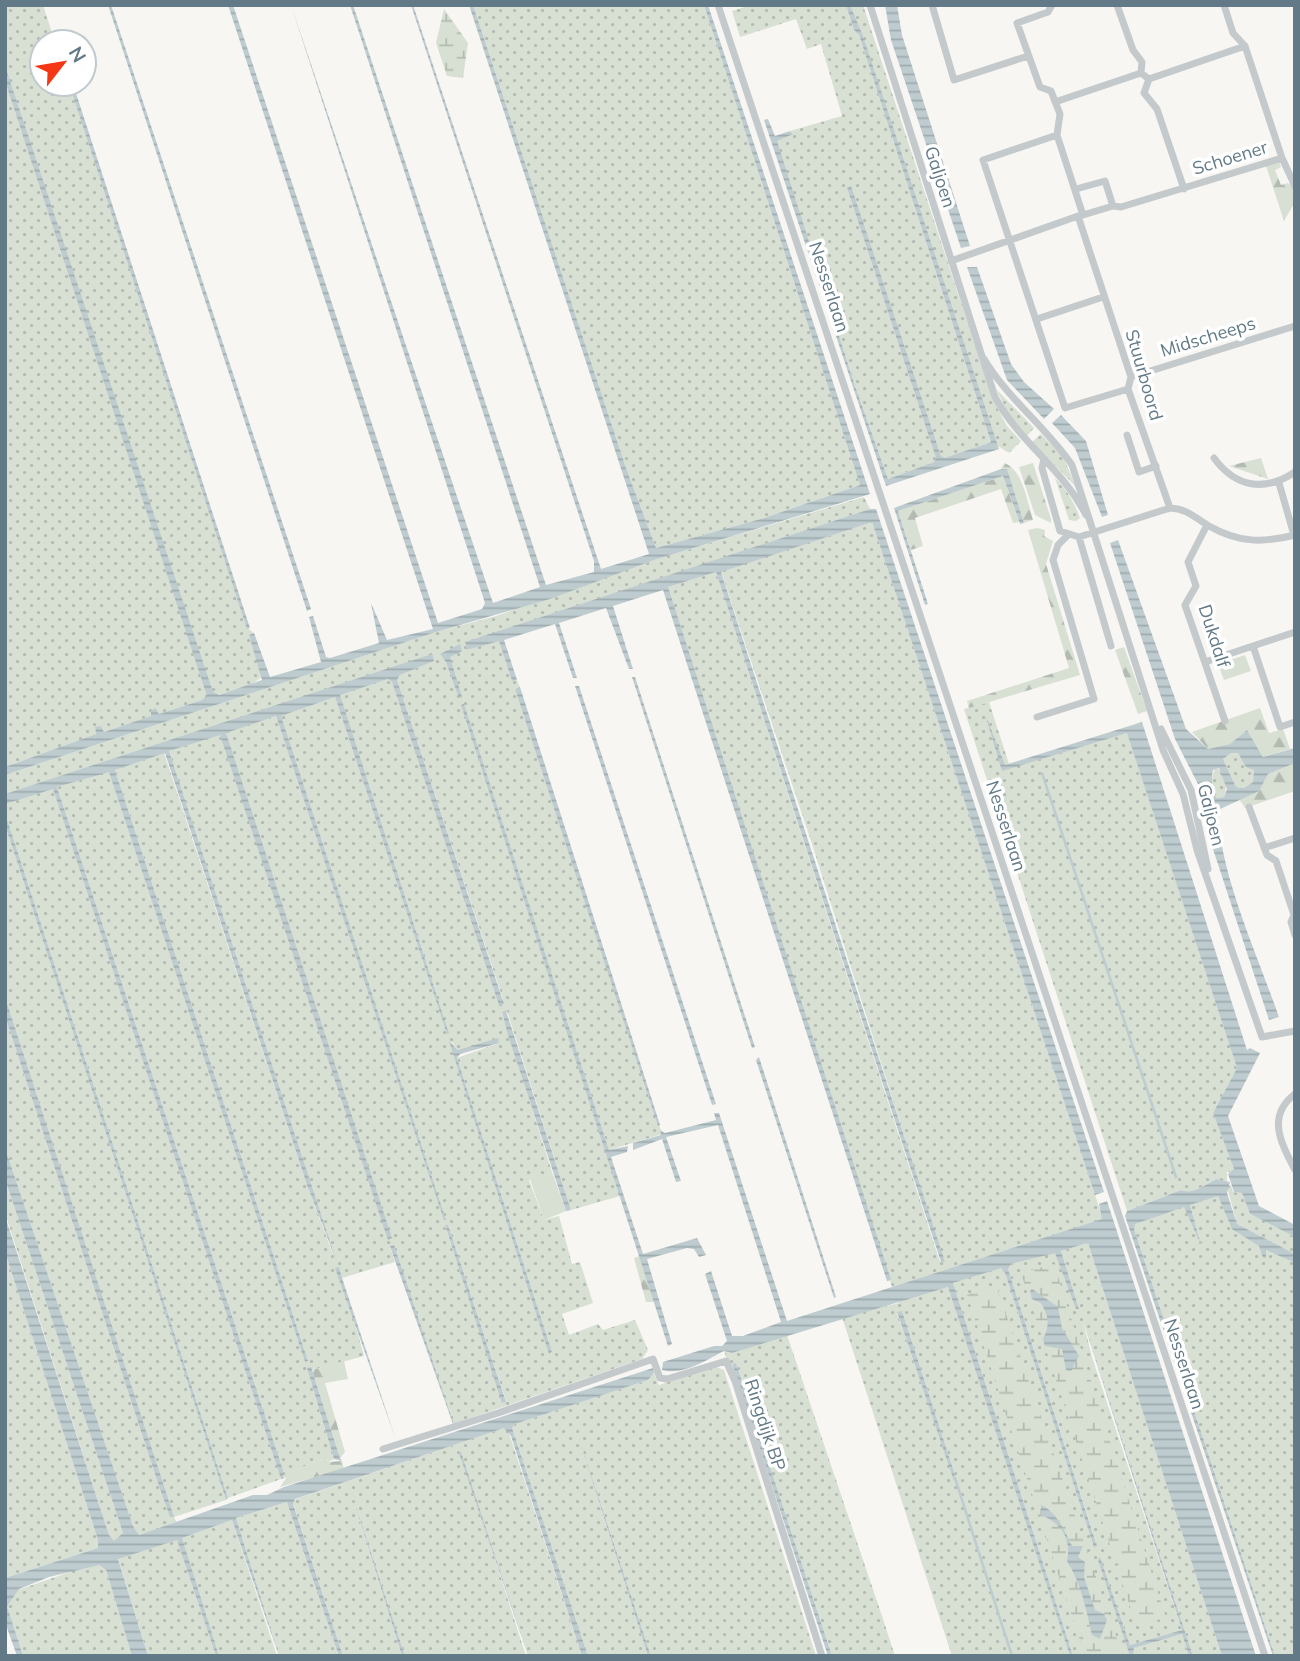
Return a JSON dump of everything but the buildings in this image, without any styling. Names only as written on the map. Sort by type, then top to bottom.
[{"type":"street","name":"Nesserlaan","points":[[718,5],[1265,1656]]},
{"type":"street","name":"Galjoen","points":[[870,5],[995,397],[1008,422],[1044,458],[1078,500],[1094,531]]},
{"type":"street","points":[[932,5],[954,80],[1028,56]]},
{"type":"street","points":[[1052,5],[1048,12],[1017,23],[1040,87],[1051,91],[1060,114],[1057,135],[1076,189],[1080,216]]},
{"type":"street","points":[[1117,5],[1133,50],[1142,62],[1141,73]]},
{"type":"street","name":"Schoener","points":[[951,261],[1080,216],[1184,189],[1282,158],[1245,46],[1233,33],[1224,5]]},
{"type":"street","points":[[1149,79],[1245,46]]},
{"type":"street","points":[[1055,102],[1141,73]]},
{"type":"street","points":[[1141,73],[1149,79]]},
{"type":"street","points":[[1149,79],[1144,93],[1157,109],[1184,189]]},
{"type":"street","points":[[1057,135],[983,160],[1065,408],[1128,390]]},
{"type":"street","points":[[1282,158],[1295,186]]},
{"type":"street","points":[[1076,189],[1105,181],[1113,206]]},
{"type":"street","name":"Stuurboord","points":[[1080,216],[1103,297],[1131,377],[1128,390],[1156,464],[1139,472],[1127,435]]},
{"type":"street","points":[[1037,319],[1103,297]]},
{"type":"street","name":"Midscheeps","points":[[1131,377],[1295,326]]},
{"type":"street","name":"Galjoen","points":[[984,359],[1000,385],[1061,449],[1072,466],[1153,713],[1191,790],[1212,890],[1262,1037],[1295,1031]]},
{"type":"street","points":[[1044,458],[1042,468],[1060,531],[1067,536],[1079,537],[1170,508],[1184,510],[1207,525],[1251,542],[1294,535],[1279,483]]},
{"type":"street","points":[[1214,458],[1237,481],[1263,485],[1279,483],[1295,472]]},
{"type":"street","points":[[1156,464],[1170,508]]},
{"type":"street","name":"Dukdalf","points":[[1207,525],[1188,562],[1196,586],[1185,605],[1225,721]]},
{"type":"street","points":[[1037,717],[1094,699],[1053,560],[1058,545],[1067,536]]},
{"type":"street","points":[[1079,537],[1111,646]]},
{"type":"street","points":[[1205,662],[1295,632]]},
{"type":"street","points":[[1253,646],[1280,727],[1295,722]]},
{"type":"street","points":[[1249,807],[1264,848],[1276,861],[1294,915],[1291,922],[1294,933]]},
{"type":"street","points":[[1264,848],[1295,838]]},
{"type":"street","points":[[1295,1094],[1285,1102],[1276,1119],[1280,1137],[1295,1170]]},
{"type":"street","name":"Ringdijk BP","points":[[383,1449],[498,1413],[653,1359],[660,1378],[667,1379],[726,1361],[735,1381],[822,1656]]},
{"type":"green space","points":[[5,5],[43,5],[50,28],[28,28],[28,98],[74,98],[247,628],[254,633],[249,635],[263,676],[252,684],[159,714],[156,708],[152,716],[104,732],[101,726],[95,728],[96,734],[5,767],[5,81],[22,132],[24,128],[5,66]]},
{"type":"green space","points":[[473,5],[704,5],[860,485],[764,518],[656,548],[626,468]]},
{"type":"green space","points":[[751,5],[846,5],[854,30],[859,35],[991,442],[945,459],[941,456],[850,187],[847,188],[936,458],[934,462],[888,479],[776,141],[793,133],[790,131],[842,116],[821,44],[807,49],[796,19],[740,37],[732,11]]},
{"type":"green space","points":[[850,5],[863,5],[993,400],[1007,426],[1021,441],[1009,453],[998,446]]},
{"type":"green space","points":[[444,9],[468,43],[463,78],[447,76],[436,43]]},
{"type":"green space","points":[[1279,162],[1281,167],[1275,170],[1281,185],[1288,183],[1295,187],[1295,202],[1284,221],[1266,166]]},
{"type":"green space","points":[[996,389],[1034,428],[1027,436],[1011,419]]},
{"type":"green space","points":[[1041,434],[1063,457],[1076,487],[1032,442]]},
{"type":"green space","points":[[1261,458],[1268,479],[1229,466]]},
{"type":"green space","points":[[1004,463],[1016,472],[1020,479],[1033,520],[1024,523],[1007,470],[1001,469]]},
{"type":"green space","points":[[1033,463],[1051,523],[1035,515],[1019,467]]},
{"type":"green space","points":[[1003,476],[1019,522],[1013,523],[1001,489],[915,518],[923,546],[911,550],[898,511]]},
{"type":"green space","points":[[1055,478],[1075,507],[1080,518],[1076,521],[1069,520]]},
{"type":"green space","points":[[864,497],[870,509],[465,643],[468,650],[499,640],[512,681],[517,680],[520,687],[515,689],[662,1134],[609,1150],[462,705],[620,1196],[571,1210],[507,1011],[502,1013],[552,1172],[529,1180],[544,1220],[559,1216],[572,1264],[580,1262],[593,1303],[562,1314],[569,1335],[598,1324],[603,1330],[635,1320],[648,1350],[642,1359],[453,1424],[394,1246],[390,1247],[395,1262],[342,1278],[364,1356],[312,1370],[307,1368],[334,1459],[328,1462],[327,1458],[287,1473],[287,1477],[283,1479],[283,1470],[57,787],[109,771],[305,1362],[308,1361],[115,770],[164,753],[307,1185],[335,1260],[169,751],[220,734],[389,1239],[391,1238],[225,732],[276,716],[446,1220],[280,715],[335,697],[447,1034],[339,694],[388,679],[392,682],[500,1005],[503,999],[397,680],[400,675],[434,661],[5,794],[5,775],[433,633],[496,616],[654,560]],"holes":[[[451,1041],[458,1050],[499,1043],[457,1058],[552,1352],[550,1354]],[[448,1225],[506,1401],[503,1403],[445,1226]]]},
{"type":"green space","points":[[872,522],[1103,1219],[892,1287],[667,587],[716,572],[940,1262],[944,1262],[812,844],[721,571]]},
{"type":"green space","points":[[1028,530],[1045,530],[1044,536],[1053,541],[1046,564],[1080,675],[969,708],[967,701],[1069,668]]},
{"type":"green space","points":[[1124,647],[1147,711],[1138,714],[1115,650]]},
{"type":"green space","points":[[1245,655],[1251,671],[1224,680],[1218,664]]},
{"type":"green space","points":[[989,702],[1010,767],[1127,732],[1237,1068],[1213,1113],[1234,1169],[1231,1173],[1227,1171],[1227,1182],[1215,1179],[1194,1190],[1181,1190],[1127,1211],[964,709]]},
{"type":"green space","points":[[1260,708],[1269,733],[1283,729],[1290,749],[1263,757],[1247,730],[1230,744],[1208,749],[1192,732]]},
{"type":"green space","points":[[1231,753],[1238,753],[1246,766],[1254,770],[1253,782],[1244,788],[1236,787],[1223,759]]},
{"type":"green space","points":[[1295,763],[1295,791],[1245,808],[1239,799],[1258,791],[1268,774]]},
{"type":"green space","points":[[1216,768],[1225,777],[1224,797],[1217,798],[1214,791],[1212,778]]},
{"type":"green space","points":[[53,788],[281,1479],[228,1498],[5,813],[5,804]]},
{"type":"green space","points":[[5,825],[226,1500],[174,1517],[177,1523],[139,1535],[133,1526],[5,1148],[5,1016],[156,1477],[173,1517],[5,997]]},
{"type":"green space","points":[[552,1172],[566,1211],[544,1220],[530,1179]]},
{"type":"green space","points":[[5,1179],[123,1533],[119,1540],[114,1542],[109,1535],[5,1213]]},
{"type":"green space","points":[[1231,1185],[1233,1192],[1242,1193],[1250,1214],[1295,1237],[1295,1254],[1237,1224],[1227,1187]]},
{"type":"green space","points":[[1218,1195],[1230,1224],[1265,1249],[1295,1263],[1295,1656],[1275,1656],[1134,1229],[1134,1224],[1184,1206],[1201,1245],[1190,1205]]},
{"type":"green space","points":[[1088,1243],[1222,1656],[1193,1656],[1083,1321],[1092,1357],[1182,1630],[1130,1645],[1100,1557],[1130,1656],[1073,1656],[953,1283],[1001,1267],[1005,1273],[1094,1546],[1097,1545],[1008,1269],[1011,1264],[1055,1252],[1079,1309],[1061,1251]]},
{"type":"green space","points":[[5,1252],[98,1540],[98,1548],[5,1578]]},
{"type":"green space","points":[[640,1256],[654,1302],[646,1302],[634,1258]]},
{"type":"green space","points":[[1054,1264],[1166,1618],[1136,1625],[1021,1273]]},
{"type":"green space","points":[[996,1285],[1123,1656],[1085,1656],[967,1295]]},
{"type":"green space","points":[[948,1287],[951,1292],[1070,1656],[952,1656],[842,1317],[899,1303],[899,1300]],"holes":[[[902,1311],[955,1475],[954,1479],[897,1313]]]},
{"type":"green space","points":[[787,1335],[895,1656],[832,1656],[736,1363],[729,1365],[724,1351],[732,1353]]},
{"type":"green space","points":[[344,1361],[348,1379],[325,1383],[345,1452],[340,1458],[312,1370]]},
{"type":"green space","points":[[714,1366],[724,1370],[816,1656],[651,1656],[572,1417],[648,1656],[588,1656],[512,1428],[515,1424],[648,1380],[654,1373],[659,1385]]},
{"type":"green space","points":[[504,1428],[508,1430],[582,1656],[528,1656],[461,1453],[526,1656],[405,1656],[349,1487],[402,1656],[343,1656],[293,1503],[296,1499]]},
{"type":"green space","points":[[327,1458],[328,1462],[342,1461],[344,1469],[280,1487],[287,1477],[286,1473]]},
{"type":"green space","points":[[287,1502],[339,1656],[279,1656],[236,1518]]},
{"type":"green space","points":[[232,1520],[277,1656],[219,1656],[181,1538]]},
{"type":"green space","points":[[177,1539],[216,1656],[148,1656],[118,1558]]},
{"type":"green space","points":[[90,1565],[99,1565],[106,1570],[132,1656],[23,1656],[7,1606],[15,1591]]},
{"type":"green space","points":[[1182,1634],[1189,1656],[1133,1656],[1134,1648]]},
{"type":"shaded area","points":[[108,5],[111,5],[311,609],[307,611]]},
{"type":"shaded area","points":[[228,5],[233,5],[438,623],[482,609],[485,603],[291,5],[493,603],[540,587],[350,5],[353,5],[546,585],[594,572],[594,561],[411,5],[601,569],[649,554],[469,5],[473,5],[626,468],[656,548],[764,518],[860,485],[704,5],[708,5],[870,494],[654,560],[550,599],[433,633],[5,775],[5,767],[96,734],[95,727],[101,726],[104,732],[151,716],[151,710],[156,708],[159,714],[207,696],[5,81],[5,66],[213,692],[219,695],[262,680],[249,635],[254,633],[270,677],[321,662],[309,617],[313,616],[326,657],[330,658],[379,643],[371,603],[387,640],[433,629]]},
{"type":"shaded area","points":[[846,5],[850,5],[863,36],[999,449],[886,486],[764,120],[768,119],[775,136],[790,131],[793,134],[777,141],[854,383],[888,479],[934,462],[936,458],[847,188],[851,186],[941,456],[945,458],[991,442],[859,35],[854,30]]},
{"type":"shaded area","points":[[885,5],[897,5],[902,35],[970,246],[961,248],[891,40]]},
{"type":"shaded area","points":[[74,98],[78,98],[250,628],[247,629]]},
{"type":"shaded area","points":[[967,267],[977,267],[1011,364],[1024,382],[1054,409],[1044,419],[1007,380]]},
{"type":"shaded area","points":[[1061,415],[1086,441],[1108,515],[1102,517],[1075,448],[1052,423]]},
{"type":"shaded area","points":[[1007,469],[1024,523],[1020,524],[1003,476],[898,511],[928,604],[925,605],[894,508]]},
{"type":"shaded area","points":[[876,509],[1104,1192],[1095,1195],[872,522],[721,572],[945,1262],[941,1262],[716,572],[668,587],[891,1280],[887,1281],[663,590],[613,606],[633,669],[629,669],[606,608],[559,623],[577,678],[573,678],[555,624],[504,640],[517,680],[512,681],[499,641],[467,650],[465,642]]},
{"type":"shaded area","points":[[1118,540],[1186,729],[1208,749],[1230,744],[1247,730],[1263,757],[1295,748],[1295,763],[1268,774],[1259,791],[1218,810],[1220,834],[1232,887],[1279,1017],[1269,1020],[1213,849],[1199,786],[1175,739],[1110,543]],"holes":[[[1231,753],[1238,753],[1246,767],[1254,770],[1253,782],[1244,788],[1236,787],[1223,759]],[[1219,768],[1227,789],[1224,797],[1217,798],[1212,777],[1213,770]]]},
{"type":"shaded area","points":[[460,644],[462,651],[450,657],[462,697],[459,698],[446,662],[440,654]]},
{"type":"shaded area","points":[[432,654],[434,661],[400,675],[397,680],[504,1004],[499,1005],[392,682],[388,679],[340,695],[449,1034],[335,697],[281,716],[446,1220],[276,716],[226,733],[392,1238],[388,1240],[220,735],[169,751],[336,1260],[307,1185],[165,753],[115,770],[308,1361],[305,1362],[109,772],[57,787],[283,1470],[281,1479],[53,789],[5,804],[5,794]]},
{"type":"shaded area","points":[[632,677],[635,677],[755,1047],[752,1048]]},
{"type":"shaded area","points":[[575,686],[579,686],[716,1104],[712,1105]]},
{"type":"shaded area","points":[[520,687],[660,1125],[658,1126],[515,689]]},
{"type":"shaded area","points":[[464,704],[609,1150],[628,1146],[627,1152],[611,1157],[643,1254],[697,1238],[706,1255],[699,1257],[694,1249],[687,1248],[647,1259],[672,1344],[668,1346],[461,705]]},
{"type":"shaded area","points":[[985,714],[1005,765],[1142,722],[1247,1050],[1250,1048],[1260,1053],[1228,1116],[1259,1206],[1295,1225],[1295,1237],[1250,1214],[1242,1193],[1234,1192],[1228,1174],[1234,1169],[1213,1113],[1237,1068],[1127,733],[1002,771]]},
{"type":"shaded area","points":[[5,813],[228,1498],[226,1500],[5,825]]},
{"type":"shaded area","points":[[5,997],[174,1517],[170,1517],[156,1477],[5,1016]]},
{"type":"shaded area","points":[[506,1011],[571,1210],[566,1211],[508,1035],[502,1012]]},
{"type":"shaded area","points":[[498,1038],[499,1043],[460,1054],[457,1058],[552,1352],[549,1354],[449,1041],[458,1050]]},
{"type":"shaded area","points":[[759,1057],[836,1297],[834,1298],[756,1060]]},
{"type":"shaded area","points":[[714,1113],[719,1113],[787,1321],[1102,1219],[1099,1204],[1107,1201],[1256,1656],[1222,1656],[1088,1243],[1061,1251],[1079,1309],[1076,1309],[1055,1253],[1011,1264],[1008,1269],[1097,1546],[1094,1547],[1005,1273],[1001,1268],[953,1283],[1073,1656],[1070,1656],[948,1287],[732,1353],[724,1351],[687,1369],[662,1370],[663,1362],[722,1346],[727,1341],[705,1274],[711,1271],[732,1336],[743,1336],[781,1322],[718,1125],[666,1137],[681,1181],[676,1182],[662,1139],[633,1150],[633,1143],[661,1135],[660,1130],[665,1133],[716,1120]]},
{"type":"shaded area","points":[[5,1148],[133,1526],[139,1535],[253,1495],[267,1495],[284,1487],[653,1368],[654,1373],[648,1380],[515,1424],[512,1428],[588,1656],[582,1656],[511,1436],[504,1428],[295,1499],[293,1504],[343,1656],[339,1656],[287,1502],[236,1518],[279,1656],[232,1520],[182,1538],[219,1656],[216,1656],[177,1540],[118,1559],[148,1656],[132,1656],[106,1570],[99,1565],[49,1577],[19,1589],[7,1606],[23,1656],[17,1656],[5,1622],[5,1578],[98,1548],[98,1540],[5,1252],[5,1216],[109,1535],[114,1541],[123,1533],[5,1179]]},
{"type":"shaded area","points":[[1216,1179],[1230,1182],[1227,1193],[1237,1224],[1295,1254],[1295,1263],[1266,1250],[1266,1258],[1263,1258],[1259,1246],[1232,1229],[1218,1196],[1190,1205],[1201,1245],[1184,1207],[1135,1224],[1134,1229],[1275,1656],[1125,1216],[1127,1211],[1181,1190],[1195,1190]]},
{"type":"shaded area","points":[[445,1225],[448,1225],[506,1402],[502,1403]]},
{"type":"shaded area","points":[[394,1245],[453,1422],[453,1424],[390,1246]]},
{"type":"shaded area","points":[[339,1267],[342,1278],[396,1440],[335,1268]]},
{"type":"shaded area","points":[[1032,1289],[1058,1307],[1062,1328],[1079,1356],[1071,1371],[1066,1370],[1062,1349],[1045,1346],[1043,1339],[1048,1325],[1047,1317],[1041,1303],[1032,1299]]},
{"type":"shaded area","points":[[902,1311],[955,1475],[954,1481],[897,1312]]},
{"type":"shaded area","points":[[1083,1321],[1193,1656],[1189,1656],[1182,1634],[1134,1648],[1133,1656],[1130,1656],[1098,1560],[1100,1557],[1130,1645],[1182,1630]]},
{"type":"shaded area","points":[[736,1363],[832,1656],[828,1656],[732,1364]]},
{"type":"shaded area","points":[[311,1367],[342,1461],[334,1459],[307,1368]]},
{"type":"shaded area","points":[[572,1417],[651,1656],[648,1656]]},
{"type":"shaded area","points":[[461,1452],[528,1656],[459,1453]]},
{"type":"shaded area","points":[[349,1486],[405,1656],[402,1656]]},
{"type":"shaded area","points":[[1041,1505],[1056,1517],[1072,1546],[1083,1546],[1078,1557],[1085,1562],[1084,1577],[1095,1610],[1104,1614],[1107,1620],[1100,1639],[1092,1635],[1079,1587],[1067,1561],[1066,1539],[1054,1522],[1041,1515]]},
{"type":"waterway","points":[[1042,773],[1176,1177]]},
{"type":"waterway","points":[[955,1478],[1012,1656]]}]
